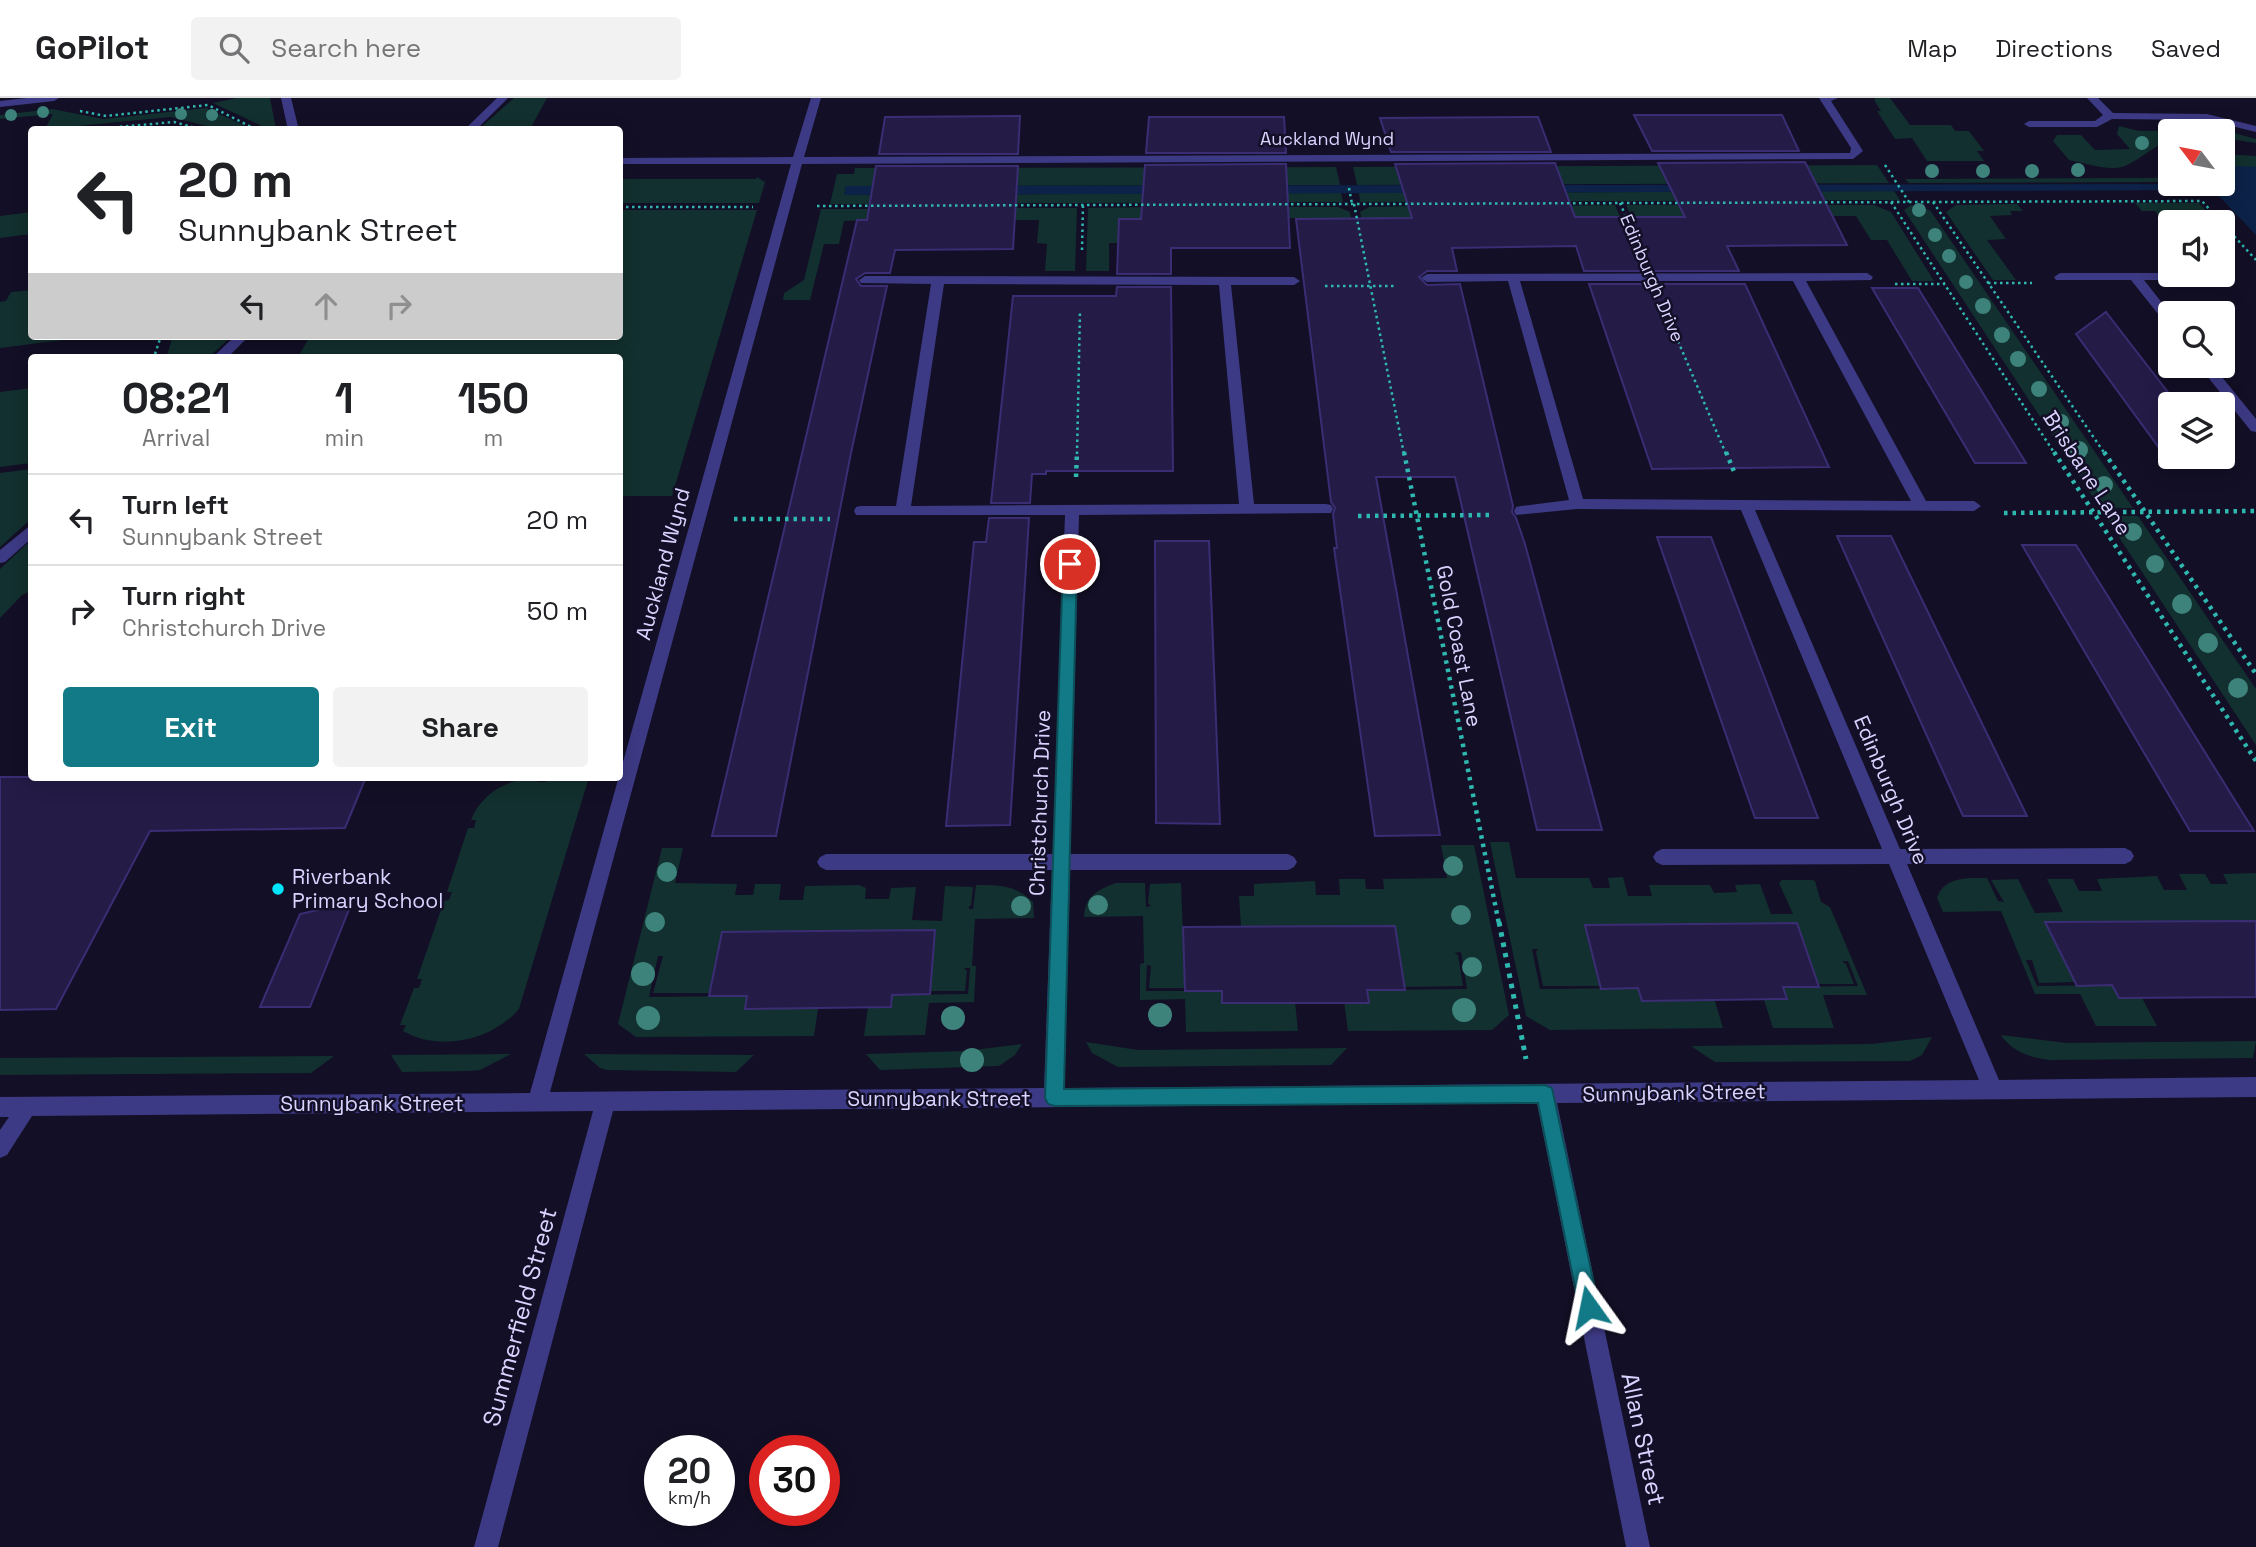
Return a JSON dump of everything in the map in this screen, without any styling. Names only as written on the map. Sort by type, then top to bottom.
[{"type":"street","points":[[0,104],[54,98]]},
{"type":"street","points":[[286,98],[293,126]]},
{"type":"street","points":[[473,126],[503,98]]},
{"type":"street","name":"Auckland Wynd","points":[[537,1103],[783,206],[816,98]]},
{"type":"street","points":[[1824,98],[1833,98]]},
{"type":"street","name":"Auckland Wynd","points":[[623,161],[1834,157],[1856,154],[1856,148],[1824,98]]},
{"type":"street","points":[[2092,98],[2110,116]]},
{"type":"street","points":[[2029,124],[2097,124],[2110,116],[2207,117],[2256,128]]},
{"type":"street","points":[[1427,278],[1867,277]]},
{"type":"street","points":[[2060,277],[2158,277]]},
{"type":"street","points":[[2135,277],[2158,306]]},
{"type":"street","points":[[1513,278],[1577,504]]},
{"type":"street","points":[[1798,278],[1920,506]]},
{"type":"street","points":[[865,280],[1294,281]]},
{"type":"street","points":[[903,510],[938,280]]},
{"type":"street","points":[[1224,281],[1247,510]]},
{"type":"street","points":[[223,354],[239,340]]},
{"type":"street","points":[[2216,378],[2256,428]]},
{"type":"street","points":[[1521,511],[1577,504],[1748,507],[1974,506]]},
{"type":"street","name":"Edinburgh Drive","points":[[1748,507],[1993,1090]]},
{"type":"street","points":[[861,511],[1326,509]]},
{"type":"street","name":"Christchurch Drive","points":[[1055,1098],[1074,510]]},
{"type":"street","points":[[0,558],[28,533]]},
{"type":"street","points":[[1662,857],[2125,856]]},
{"type":"street","points":[[826,862],[1288,862]]},
{"type":"street","name":"Sunnybank Street","points":[[0,1107],[2256,1087]]},
{"type":"street","name":"Allan Street","points":[[1539,1094],[1639,1547]]},
{"type":"street","name":"Summerfield Street","points":[[486,1547],[606,1101]]},
{"type":"street","points":[[0,1148],[27,1107]]},
{"type":"path","points":[[70,109],[106,116],[208,105],[249,126]]},
{"type":"path","points":[[129,126],[174,122],[188,126]]},
{"type":"path","points":[[1885,165],[1910,202]]},
{"type":"path","points":[[623,207],[2202,201],[2210,210]]},
{"type":"path","name":"Brisbane Lane","points":[[1891,202],[2256,761]]},
{"type":"path","name":"Brisbane Lane","points":[[1933,202],[2256,674]]},
{"type":"path","name":"Edinburgh Drive","points":[[1620,203],[1748,507]]},
{"type":"path","name":"Gold Coast Lane","points":[[1354,204],[1416,515],[1539,1094]]},
{"type":"path","points":[[1074,510],[1083,205]]},
{"type":"path","points":[[2235,237],[2256,260]]},
{"type":"path","points":[[1867,277],[1870,284],[1945,284]]},
{"type":"path","points":[[1294,281],[1294,286],[1429,285],[1427,278]]},
{"type":"path","points":[[155,354],[160,340]]},
{"type":"path","points":[[1974,506],[1990,513],[2256,511]]},
{"type":"path","points":[[1326,509],[1354,516],[1513,514],[1521,511]]},
{"type":"path","points":[[697,519],[835,519],[861,511]]},
{"type":"green space","points":[[237,98],[270,98],[275,126],[262,126],[213,103]]},
{"type":"green space","points":[[514,98],[547,98],[532,126],[482,126]]},
{"type":"green space","points":[[1890,98],[1910,125],[1951,125],[1955,131],[1969,131],[1984,151],[1977,151],[1984,161],[1927,161],[1912,138],[1895,139],[1877,111],[1881,111],[1874,100]]},
{"type":"green space","points":[[206,108],[245,126],[207,126],[171,117],[76,126],[47,126],[53,114],[0,119],[0,115],[52,109],[103,119]]},
{"type":"green space","points":[[2119,126],[2139,131],[2158,131],[2158,146],[2125,166],[2112,168],[2069,160],[2053,141],[2057,135],[2081,135],[2095,150],[2130,149],[2117,134]]},
{"type":"green space","points":[[2235,133],[2256,139],[2256,143],[2235,140]]},
{"type":"green space","points":[[2235,155],[2256,156],[2256,167],[2235,168]]},
{"type":"green space","points":[[1877,165],[1889,183],[1357,185],[1353,167]]},
{"type":"green space","points":[[1336,167],[1340,185],[846,186],[844,195],[1341,193],[1343,202],[830,204],[837,174],[854,174],[855,168]]},
{"type":"green space","points":[[757,177],[765,182],[759,203],[623,203],[623,179]]},
{"type":"green space","points":[[2158,177],[2158,182],[1909,183],[1905,179]]},
{"type":"green space","points":[[1894,191],[1900,200],[1360,202],[1359,193]]},
{"type":"green space","points":[[2135,203],[2199,203],[2206,210],[2158,210],[2158,215],[2155,211],[2142,211]]},
{"type":"green space","points":[[2017,204],[2023,211],[2010,211],[2012,215],[1990,216],[2006,239],[1987,240],[2016,280],[1993,280],[1946,212],[1956,205]]},
{"type":"green space","points":[[1615,205],[1642,268],[1542,206]]},
{"type":"green space","points":[[1626,205],[1694,205],[1685,217],[1663,217],[1653,268]]},
{"type":"green space","points":[[1812,205],[1874,205],[1891,212],[1934,281],[1912,281],[1887,240],[1871,240],[1856,216],[1832,216]]},
{"type":"green space","points":[[1911,205],[1930,210],[2133,508],[2100,508],[1904,210]]},
{"type":"green space","points":[[1423,206],[1412,218],[1390,218],[1395,242],[1375,283],[1360,212],[1369,207]]},
{"type":"green space","points":[[1155,207],[1141,219],[1119,219],[1119,243],[1109,243],[1109,271],[1086,271],[1088,208]]},
{"type":"green space","points":[[1274,207],[1338,207],[1350,212],[1363,283],[1317,243],[1313,218],[1289,218]]},
{"type":"green space","points":[[1002,208],[1077,208],[1075,271],[1045,271],[1047,244],[1037,243],[1039,220],[1015,220]]},
{"type":"green space","points":[[821,209],[883,209],[868,216],[867,220],[844,221],[839,244],[824,244],[810,300],[783,300],[784,293],[804,280]]},
{"type":"green space","points":[[623,210],[757,210],[672,496],[623,496],[623,354],[300,354],[308,340],[623,340]]},
{"type":"green space","points":[[28,212],[28,234],[0,238],[0,216]]},
{"type":"green space","points":[[28,290],[28,340],[63,340],[0,348],[0,302],[6,301],[11,292]]},
{"type":"green space","points":[[172,340],[228,340],[212,354],[167,354]]},
{"type":"green space","points":[[28,388],[28,463],[0,467],[0,392]]},
{"type":"green space","points":[[28,469],[28,522],[0,547],[0,473]]},
{"type":"green space","points":[[2105,516],[2138,516],[2256,689],[2256,745]]},
{"type":"green space","points":[[28,543],[28,592],[0,618],[0,569]]},
{"type":"green space","points":[[517,781],[588,781],[519,1009],[495,1029],[464,1040],[433,1041],[403,1031],[406,1025],[400,1025],[414,988],[419,988],[422,979],[417,979],[444,901],[449,900],[452,892],[447,892],[468,828],[474,828],[476,820],[471,820],[476,810],[489,794],[507,784]]},
{"type":"green space","points":[[1490,842],[1509,842],[1516,878],[1589,878],[1593,888],[1610,888],[1608,878],[1623,877],[1628,896],[1652,896],[1649,885],[1710,885],[1714,893],[1737,892],[1735,885],[1760,884],[1771,914],[1793,914],[1779,883],[1782,880],[1815,881],[1821,902],[1830,907],[1867,995],[1823,995],[1834,1028],[1773,1028],[1764,1000],[1787,1000],[1783,987],[1858,986],[1848,961],[1842,961],[1846,964],[1854,984],[1818,984],[1797,923],[1586,926],[1600,986],[1543,986],[1536,952],[1538,949],[1532,949],[1540,989],[1638,988],[1642,1001],[1711,988],[1723,1028],[1550,1030],[1526,1016]]},
{"type":"green space","points":[[1441,845],[1474,845],[1509,1015],[1492,1030],[1348,1031],[1344,1002],[1367,990],[1467,989],[1461,952],[1454,953],[1458,955],[1463,986],[1404,987],[1395,926],[1241,927],[1239,896],[1254,896],[1254,884],[1315,881],[1316,895],[1340,895],[1339,879],[1365,879],[1366,889],[1384,889],[1383,879],[1447,878]]},
{"type":"green space","points":[[662,848],[683,848],[675,883],[737,884],[735,895],[753,895],[755,884],[781,884],[779,900],[803,900],[805,886],[859,885],[866,888],[865,899],[889,899],[891,888],[916,887],[912,920],[942,921],[945,886],[973,887],[969,909],[973,909],[976,885],[992,885],[1014,889],[1027,896],[1033,902],[1034,918],[975,919],[972,966],[976,966],[974,1002],[929,1003],[925,1035],[864,1036],[868,1007],[891,1007],[892,995],[968,994],[970,968],[964,968],[967,971],[965,991],[930,991],[934,930],[722,932],[709,993],[653,993],[663,956],[658,956],[649,997],[747,996],[745,1009],[820,995],[814,1036],[636,1037],[618,1024]]},
{"type":"green space","points":[[2256,873],[2256,921],[2046,923],[2075,982],[2039,983],[2032,960],[2026,960],[2037,986],[2112,985],[2142,998],[2157,1026],[2096,1026],[2080,994],[2035,994],[2001,911],[1943,912],[1937,898],[1940,891],[1951,882],[1987,878],[1998,901],[2004,902],[1991,880],[2018,879],[2035,913],[2063,912],[2047,879],[2073,879],[2079,891],[2102,891],[2097,879],[2157,876],[2164,890],[2187,890],[2179,874],[2205,874],[2211,884],[2228,884],[2223,874]]},
{"type":"green space","points":[[1116,883],[1145,883],[1146,907],[1151,906],[1148,903],[1150,884],[1181,883],[1185,988],[1149,988],[1151,966],[1147,965],[1146,991],[1222,991],[1222,1003],[1269,1003],[1294,991],[1298,1031],[1186,1032],[1185,999],[1140,1000],[1140,964],[1144,963],[1143,916],[1084,917],[1087,904],[1093,895]]},
{"type":"green space","points":[[2001,1035],[2066,1043],[2256,1041],[2253,1058],[2049,1060],[2022,1053]]},
{"type":"green space","points":[[1932,1037],[1922,1055],[1910,1061],[1715,1062],[1691,1046],[1871,1044]]},
{"type":"green space","points":[[1086,1042],[1138,1050],[1347,1048],[1331,1065],[1118,1067],[1092,1053]]},
{"type":"green space","points":[[1022,1044],[1015,1055],[999,1066],[880,1070],[866,1054],[966,1051]]},
{"type":"green space","points":[[511,1054],[480,1070],[402,1072],[391,1055]]},
{"type":"green space","points":[[584,1054],[754,1055],[736,1072],[607,1070],[600,1068]]},
{"type":"green space","points":[[334,1056],[311,1073],[0,1075],[0,1058]]},
{"type":"water","points":[[2235,167],[2256,167],[2256,235],[2219,196],[2235,196]]},
{"type":"water","points":[[2158,184],[2158,190],[844,195],[846,186]]},
{"type":"building","points":[[1634,115],[1782,115],[1799,151],[1652,151]]},
{"type":"building","points":[[1020,116],[1018,154],[879,154],[885,117]]},
{"type":"building","points":[[1149,117],[1284,117],[1286,153],[1146,153]]},
{"type":"building","points":[[1538,117],[1551,152],[1391,152],[1380,118]]},
{"type":"building","points":[[1805,162],[1847,245],[1727,246],[1739,271],[1584,271],[1576,246],[1452,248],[1457,271],[1427,271],[1419,277],[1427,285],[1460,284],[1513,506],[1512,512],[1525,544],[1602,830],[1537,830],[1455,477],[1376,477],[1440,835],[1375,836],[1334,548],[1337,548],[1333,514],[1335,508],[1331,502],[1296,219],[1412,218],[1395,164],[1555,163],[1575,217],[1685,217],[1658,163]]},
{"type":"building","points":[[1286,164],[1290,248],[1171,248],[1171,274],[1117,274],[1119,219],[1141,219],[1145,165]]},
{"type":"building","points":[[876,166],[1018,166],[1013,249],[895,250],[890,273],[865,273],[856,279],[861,286],[887,286],[851,453],[776,836],[712,836],[857,220],[867,220]]},
{"type":"building","points":[[1589,284],[1745,284],[1829,467],[1652,469]]},
{"type":"building","points":[[1117,287],[1171,287],[1173,471],[1046,471],[1046,474],[1032,474],[1030,503],[991,503],[1013,296],[1116,296]]},
{"type":"building","points":[[1872,288],[1918,288],[2026,463],[1975,463]]},
{"type":"building","points":[[2106,312],[2168,392],[2158,392],[2158,447],[2076,334]]},
{"type":"building","points":[[989,518],[1029,518],[1010,825],[946,826],[974,542],[986,542]]},
{"type":"building","points":[[1837,536],[1891,536],[2027,816],[1963,816]]},
{"type":"building","points":[[1657,537],[1711,537],[1818,818],[1755,818]]},
{"type":"building","points":[[1155,541],[1209,541],[1220,824],[1156,823]]},
{"type":"building","points":[[2022,545],[2076,545],[2254,831],[2190,831]]},
{"type":"building","points":[[0,777],[28,777],[28,781],[364,781],[345,828],[150,831],[56,1009],[0,1010]]},
{"type":"building","points":[[352,902],[310,1007],[260,1007],[300,914]]},
{"type":"building","points":[[2256,921],[2256,997],[2119,998],[2112,985],[2077,986],[2045,922]]},
{"type":"building","points":[[1797,923],[1819,987],[1783,987],[1787,999],[1642,1001],[1638,988],[1601,989],[1585,925]]},
{"type":"building","points":[[1395,926],[1405,990],[1367,990],[1369,1003],[1222,1003],[1222,991],[1185,991],[1183,927]]},
{"type":"building","points":[[935,930],[930,994],[892,995],[891,1007],[745,1009],[747,996],[709,996],[722,932]]},
{"type":"place","name":"Riverbank Primary School","points":[[278,889]]},
{"type":"route","points":[[1070,564],[1055,1098],[1545,1094],[1589,1307]]}]
